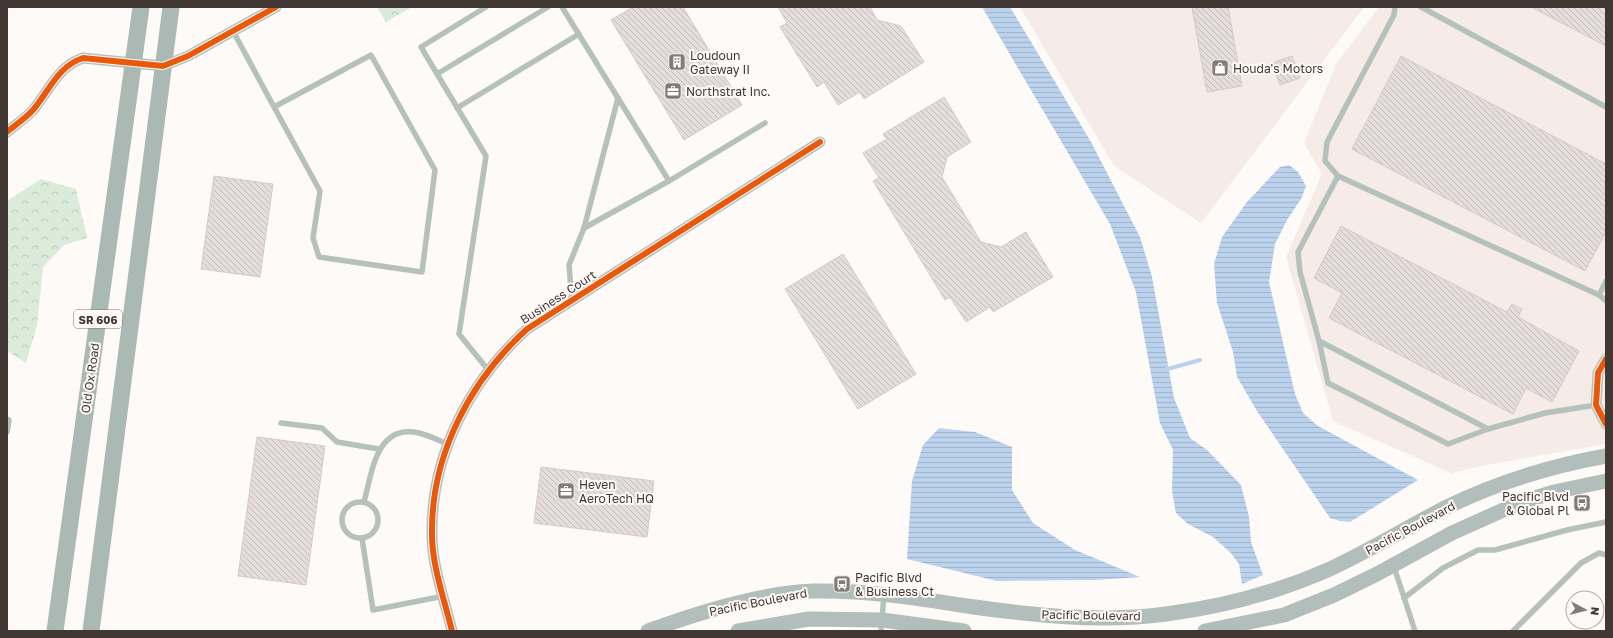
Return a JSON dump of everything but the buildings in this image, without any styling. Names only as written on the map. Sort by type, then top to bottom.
[{"type":"main road","name":"Old Ox Road","points":[[55,631],[141,7]]},
{"type":"main road","name":"SR 606","points":[[91,631],[171,7]]},
{"type":"main road","name":"Pacific Boulevard","points":[[648,631],[716,609],[784,595],[811,592],[885,594],[1032,614],[1115,618],[1168,614],[1234,601],[1278,590],[1329,569],[1371,549],[1446,508],[1483,491],[1522,477],[1606,456]]},
{"type":"main road","name":"Pacific Boulevard","points":[[1205,631],[1284,615],[1334,595],[1452,533],[1519,503],[1554,492],[1606,481]]},
{"type":"main road","name":"Pacific Boulevard","points":[[738,631],[809,619],[964,631]]},
{"type":"street","points":[[7,132],[33,111],[61,72],[72,62],[83,58],[163,66],[188,56],[276,7]]},
{"type":"street","name":"Business Court","points":[[452,631],[437,569],[432,530],[435,494],[447,444],[469,400],[489,371],[507,348],[527,329],[820,142]]},
{"type":"street","points":[[1606,359],[1598,373],[1596,405],[1606,424]]},
{"type":"lane","points":[[486,7],[421,47],[486,156],[459,334],[489,371]]},
{"type":"lane","points":[[437,74],[548,7]]},
{"type":"lane","points":[[562,7],[669,181]]},
{"type":"lane","points":[[1396,7],[1394,15],[1327,142],[1325,161],[1338,176],[1599,295],[1606,300]]},
{"type":"lane","points":[[1420,7],[1606,107]]},
{"type":"lane","points":[[232,31],[320,191],[313,238],[319,257],[422,272],[435,170],[371,55],[274,107]]},
{"type":"lane","points":[[457,108],[579,34]]},
{"type":"lane","points":[[572,301],[569,265],[584,228],[618,98]]},
{"type":"lane","points":[[584,228],[669,181],[765,123]]},
{"type":"lane","points":[[1338,176],[1298,252],[1300,272],[1319,341],[1328,383],[1448,444],[1488,429],[1545,413],[1596,405]]},
{"type":"lane","points":[[1599,295],[1606,281]]},
{"type":"lane","points":[[1319,341],[1488,429]]},
{"type":"lane","points":[[7,419],[9,420],[7,432]]},
{"type":"lane","points":[[282,423],[322,428],[337,442],[379,449]]},
{"type":"lane","points":[[364,502],[379,449],[387,439],[398,434],[408,432],[419,433],[447,444]]},
{"type":"lane","points":[[364,502],[371,506],[375,511],[378,524],[372,533],[362,538],[352,536],[346,532],[342,525],[342,518],[346,509],[351,504],[364,502]]},
{"type":"lane","points":[[1404,598],[1443,568],[1478,550],[1495,550],[1567,530],[1606,522]]},
{"type":"lane","points":[[362,538],[373,610],[444,596]]},
{"type":"lane","points":[[1512,631],[1581,563],[1599,553],[1606,555]]},
{"type":"lane","points":[[1393,565],[1415,631]]},
{"type":"lane","points":[[881,625],[885,594]]},
{"type":"shaded area","points":[[1020,7],[1364,7],[1201,223],[1114,166]]},
{"type":"shaded area","points":[[1379,7],[1606,7],[1606,444],[1481,466],[1451,473],[1333,421],[1286,257],[1322,174],[1304,143],[1336,64]]},
{"type":"green space","points":[[377,7],[412,7],[386,22]]},
{"type":"green space","points":[[41,179],[76,189],[87,238],[64,245],[43,267],[37,325],[26,363],[7,351],[7,201]]},
{"type":"water","points":[[982,7],[1010,7],[1091,142],[1140,237],[1152,277],[1174,398],[1190,438],[1207,450],[1241,485],[1249,517],[1251,542],[1263,575],[1242,584],[1239,564],[1230,552],[1213,537],[1188,524],[1176,513],[1172,491],[1173,450],[1160,423],[1136,292],[1110,224]]},
{"type":"water","points":[[1289,165],[1298,172],[1306,186],[1301,199],[1287,220],[1275,244],[1269,282],[1295,394],[1303,413],[1318,426],[1418,480],[1350,522],[1330,518],[1257,411],[1237,377],[1233,352],[1217,303],[1214,264],[1222,237],[1247,202],[1280,167]]},
{"type":"water","points":[[939,428],[975,432],[1012,447],[1012,490],[1033,523],[1075,550],[1140,577],[1095,580],[997,581],[907,559],[912,481],[923,445]]},
{"type":"waterway","points":[[1164,370],[1200,360]]},
{"type":"cycle path","points":[[7,132],[30,113],[60,73],[74,62],[83,58],[163,66],[188,56],[276,7]]},
{"type":"cycle path","points":[[452,631],[436,568],[432,542],[434,501],[439,473],[447,446],[458,420],[472,395],[489,371],[507,349],[527,329],[820,142]]},
{"type":"cycle path","points":[[1606,359],[1598,373],[1596,405],[1606,424]]},
{"type":"place","name":"Loudoun Gateway II","points":[[677,62]]},
{"type":"place","name":"Houda's Motors","points":[[1220,68]]},
{"type":"place","name":"Northstrat Inc.","points":[[673,91]]},
{"type":"place","name":"Heven AeroTech HQ","points":[[566,491]]},
{"type":"place","name":"Pacific Blvd & Global Pl","points":[[1582,503]]},
{"type":"place","name":"Pacific Blvd & Business Ct","points":[[842,584]]}]
